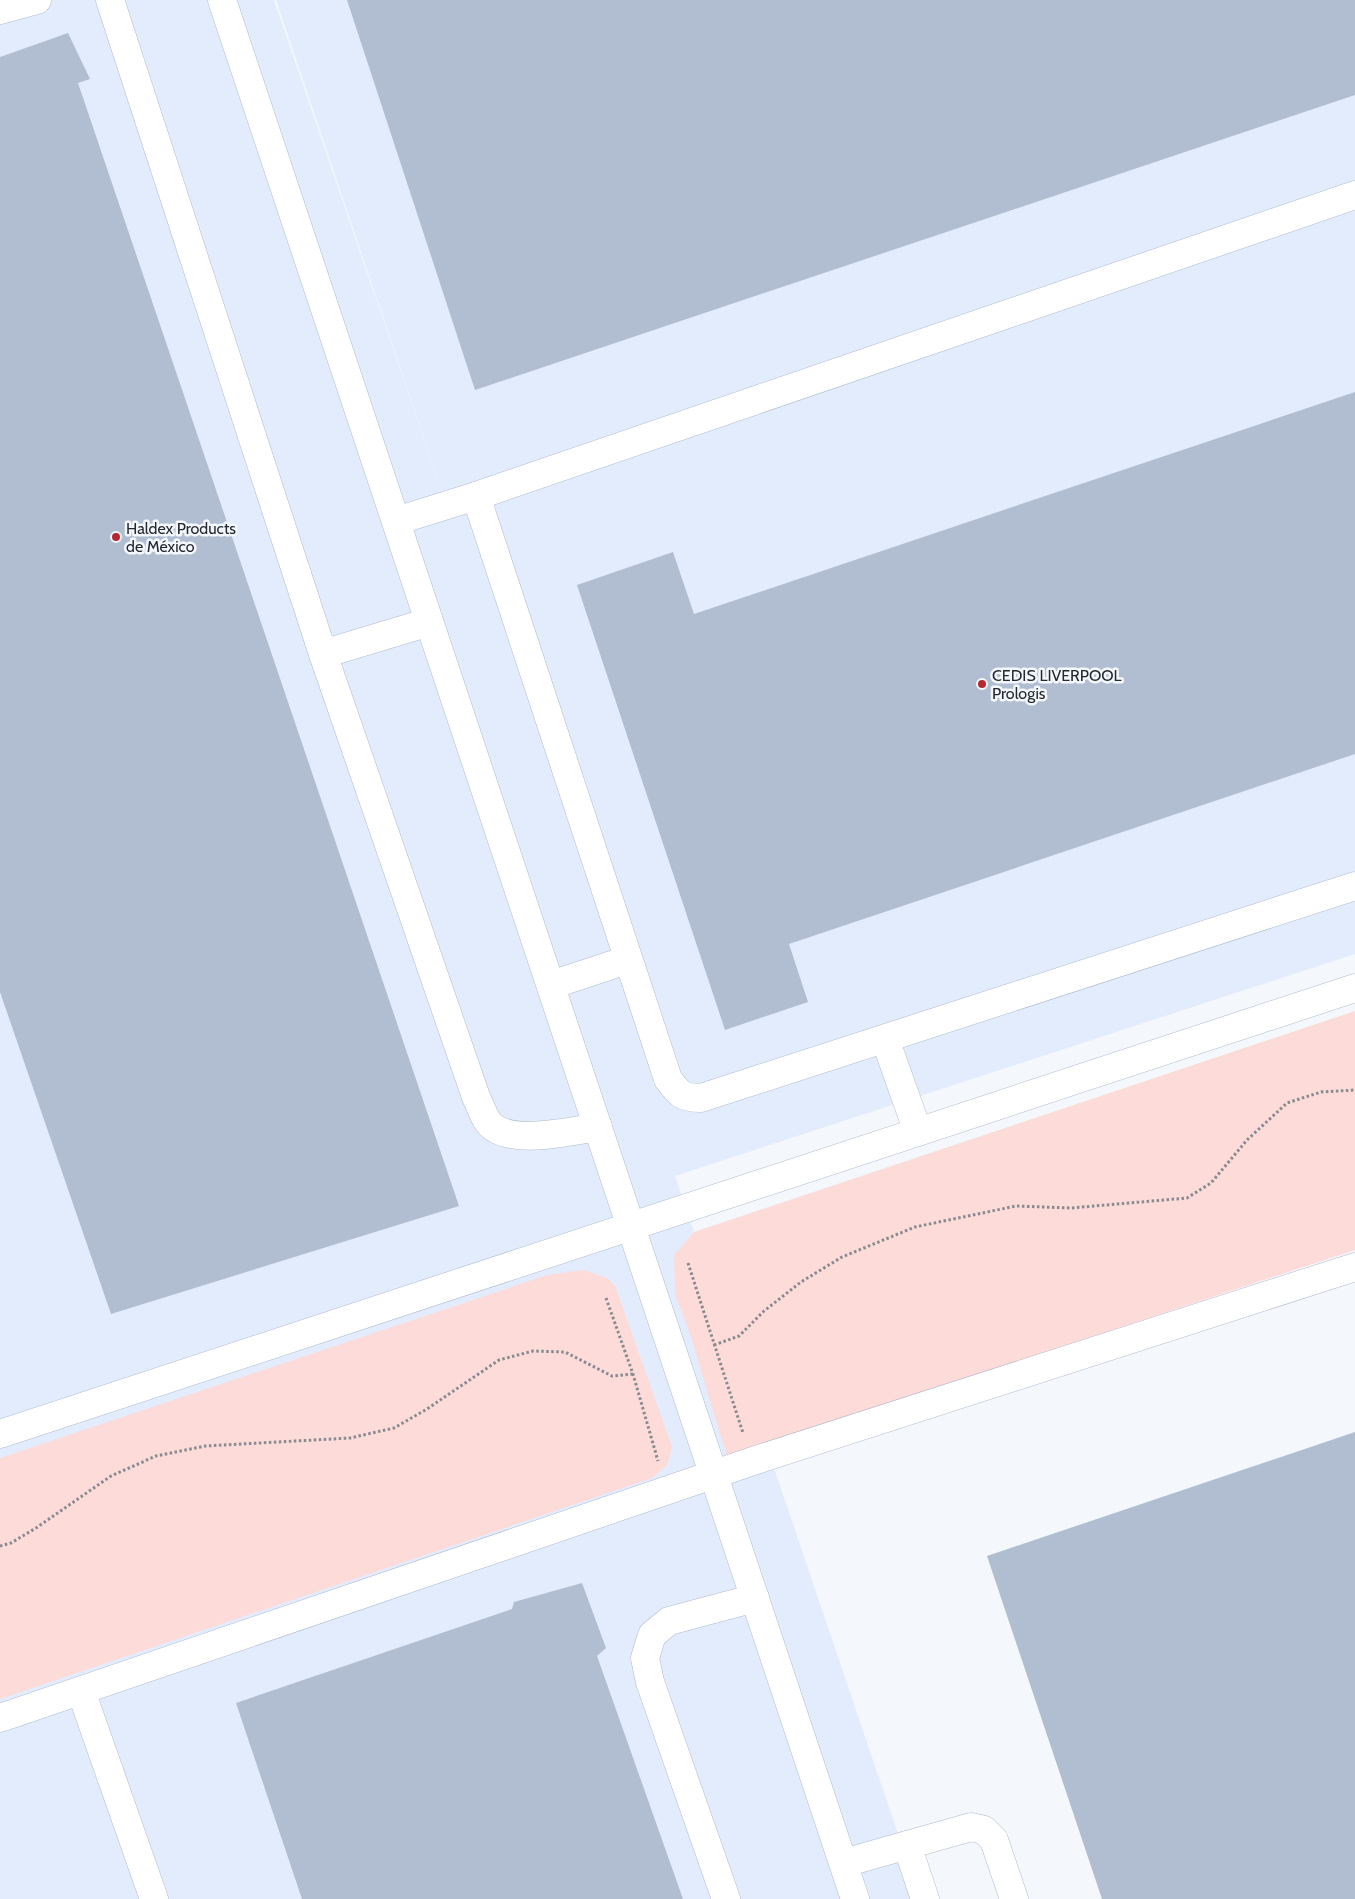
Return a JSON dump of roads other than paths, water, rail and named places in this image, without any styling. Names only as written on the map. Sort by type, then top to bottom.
[{"type":"street","points":[[0,10],[38,0]]},
{"type":"street","points":[[110,0],[323,654],[476,1097],[489,1123],[505,1133],[529,1136],[598,1127]]},
{"type":"street","points":[[222,0],[856,1899]]},
{"type":"street","points":[[396,521],[476,496],[1355,195]]},
{"type":"street","points":[[476,496],[668,1080],[676,1091],[687,1098],[701,1098],[1355,886]]},
{"type":"street","points":[[323,654],[429,622]]},
{"type":"street","points":[[551,985],[627,960]]},
{"type":"street","points":[[0,1434],[631,1224],[1355,988]]},
{"type":"street","points":[[885,1039],[918,1132]]},
{"type":"street","points":[[0,1718],[714,1474],[1355,1266]]},
{"type":"street","points":[[726,1899],[650,1682],[644,1658],[652,1635],[668,1621],[755,1598]]},
{"type":"street","points":[[80,1691],[154,1899]]},
{"type":"street","points":[[844,1864],[971,1827],[984,1830],[994,1840],[1014,1899]]},
{"type":"street","points":[[908,1845],[926,1899]]},
{"type":"place","name":"Haldex Products de México","points":[[116,537]]},
{"type":"place","name":"CEDIS LIVERPOOL Prologis","points":[[982,684]]}]
